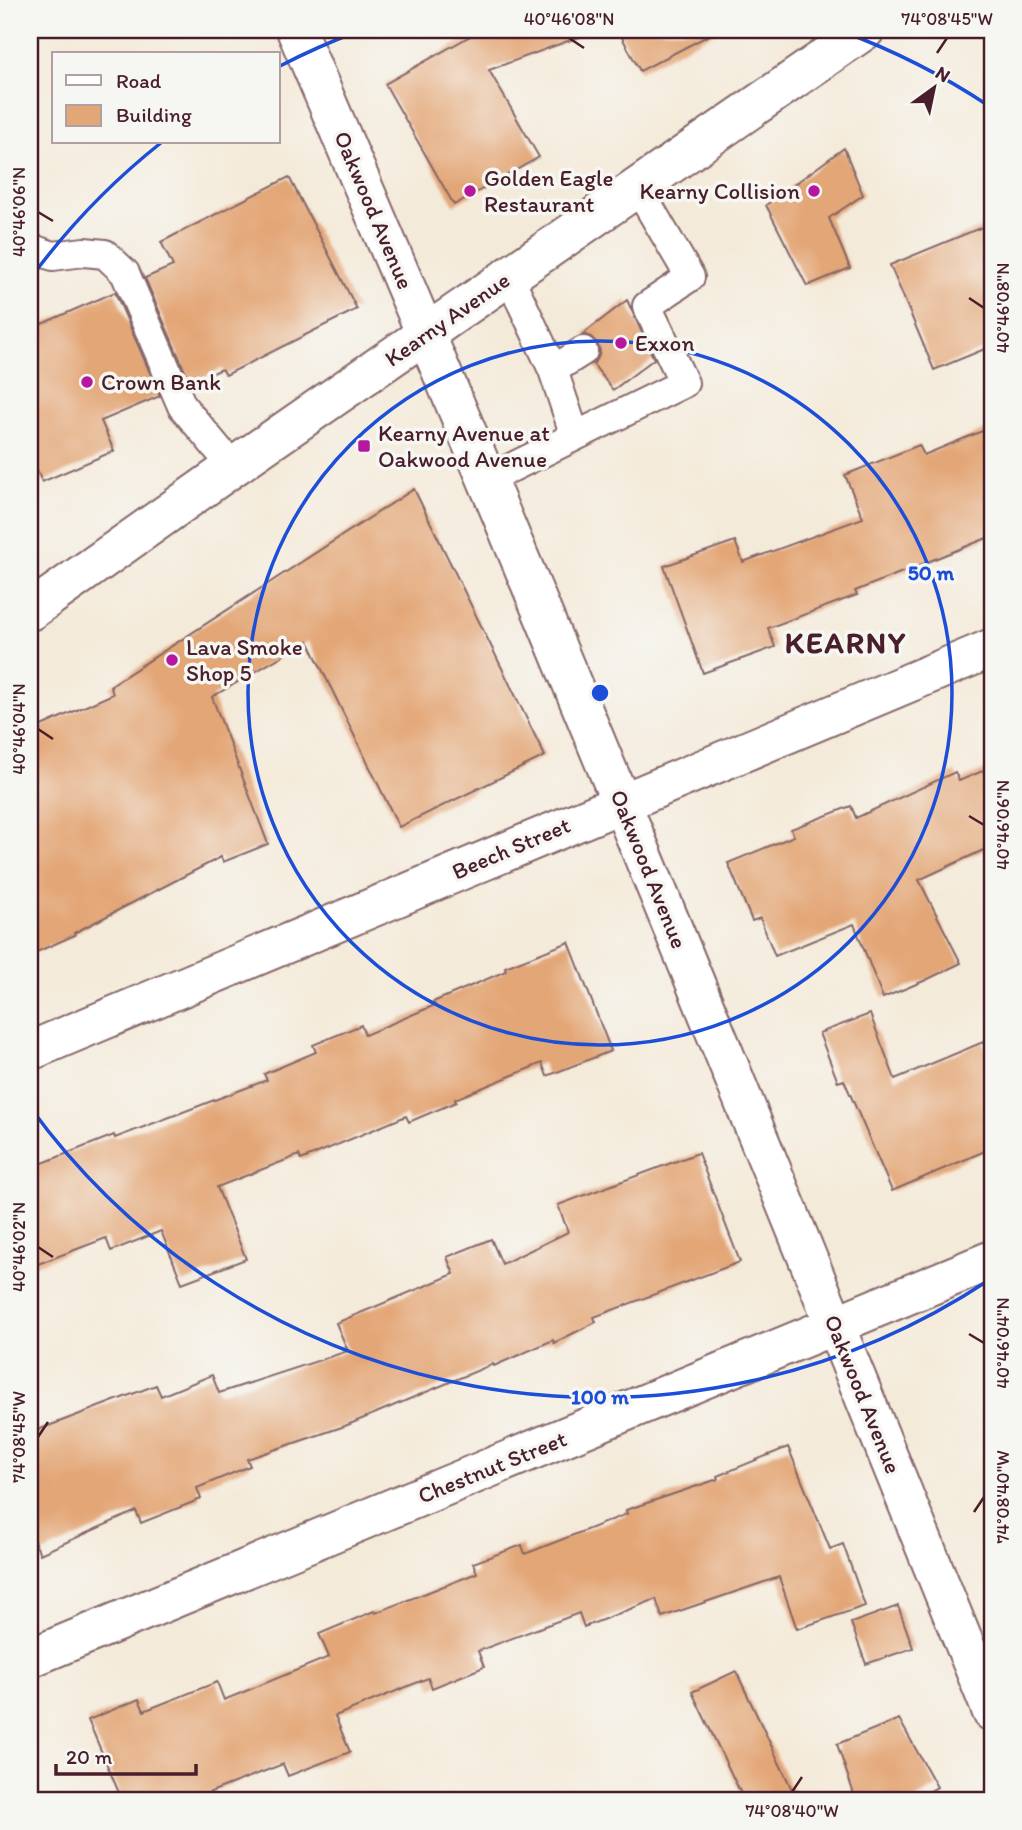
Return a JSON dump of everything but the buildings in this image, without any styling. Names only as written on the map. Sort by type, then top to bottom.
[{"type":"street","name":"Oakwood Avenue","points":[[296,30],[427,333],[622,802],[992,1713]]},
{"type":"street","name":"Kearny Avenue","points":[[33,600],[233,467],[638,188],[844,36]]},
{"type":"street","name":"Beech Street","points":[[30,1051],[992,648]]},
{"type":"street","name":"Chestnut Street","points":[[30,1658],[992,1260]]},
{"type":"lane","points":[[488,480],[684,383],[642,310],[690,277],[638,188]]},
{"type":"lane","points":[[30,248],[53,256],[84,252],[105,254],[124,272],[182,406],[233,467]]},
{"type":"lane","points":[[509,276],[553,370],[575,436]]},
{"type":"lane","points":[[553,370],[583,351]]},
{"type":"place","name":"Golden Eagle Restaurant","points":[[470,191]]},
{"type":"place","name":"Kearny Collision","points":[[814,191]]},
{"type":"place","name":"Exxon","points":[[621,343]]},
{"type":"place","name":"Crown Bank","points":[[87,382]]},
{"type":"place","name":"Kearny Avenue at Oakwood Avenue","points":[[364,446]]},
{"type":"place","name":"Lava Smoke Shop 5","points":[[172,660]]},
{"type":"district","name":"KEARNY","points":[[846,643]]}]
